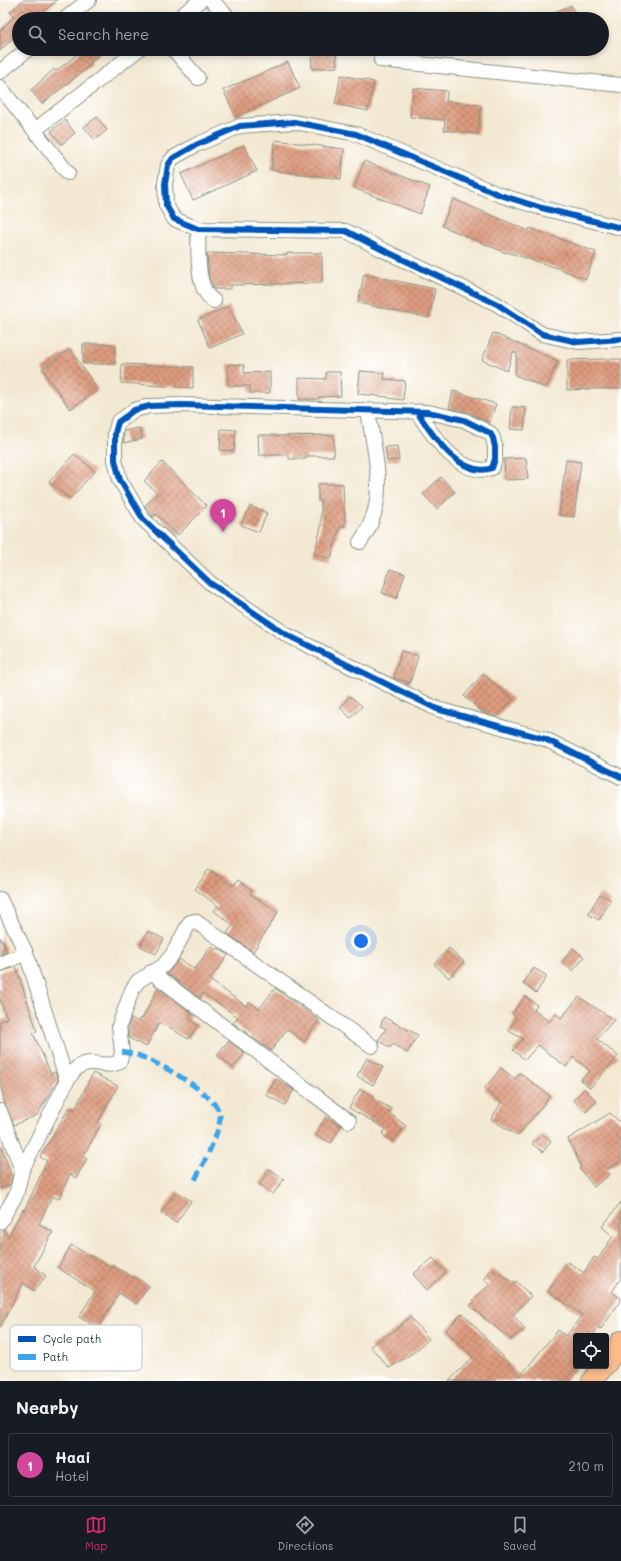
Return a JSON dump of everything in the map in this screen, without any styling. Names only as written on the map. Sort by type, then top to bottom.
[{"type":"highway","points":[[609,1359],[621,1341]]},
{"type":"highway","points":[[592,1381],[602,1369]]},
{"type":"street","points":[[74,12],[89,0]]},
{"type":"street","points":[[186,12],[201,0]]},
{"type":"street","points":[[211,0],[223,12]]},
{"type":"street","points":[[0,72],[19,56]]},
{"type":"street","points":[[35,130],[130,56]]},
{"type":"street","points":[[179,56],[198,78]]},
{"type":"street","points":[[381,60],[621,85]]},
{"type":"street","points":[[0,87],[68,173]]},
{"type":"street","points":[[621,228],[542,208],[500,195],[356,134],[286,122],[240,126],[196,145],[172,158],[166,174],[166,205],[174,219],[198,229],[346,231],[497,304],[542,334],[578,342],[621,339]]},
{"type":"street","points":[[198,229],[202,288],[208,298],[214,302]]},
{"type":"street","points":[[417,412],[433,436],[453,456],[471,469],[484,471],[492,468],[496,458],[493,438],[490,433],[464,420],[444,415],[417,412],[181,405],[150,406],[134,410],[118,422],[114,434],[115,460],[120,480],[143,519],[210,583],[287,635],[438,709],[545,738],[621,777]]},
{"type":"street","points":[[360,542],[370,528],[378,497],[377,476],[368,411]]},
{"type":"street","points":[[0,898],[26,953],[67,1081]]},
{"type":"street","points":[[0,1222],[16,1194],[22,1170],[67,1081],[77,1068],[84,1064],[93,1062],[108,1065],[120,1061],[122,1052],[119,1026],[124,1010],[138,981],[163,966],[172,955],[190,922],[195,921],[372,1046]]},
{"type":"street","points":[[0,964],[26,953]]},
{"type":"street","points":[[151,972],[349,1121]]},
{"type":"street","points":[[0,1111],[22,1170]]},
{"type":"building","points":[[23,0],[57,0],[43,12],[12,12],[12,14],[10,12]]},
{"type":"building","points":[[571,5],[574,12],[556,12]]},
{"type":"building","points":[[12,18],[12,39],[0,51],[0,31]]},
{"type":"building","points":[[75,56],[97,56],[90,62],[92,64],[42,104],[31,90],[54,69],[56,71]]},
{"type":"building","points":[[311,56],[336,56],[337,67],[312,69]]},
{"type":"building","points":[[288,62],[300,88],[236,117],[223,90]]},
{"type":"building","points":[[341,75],[374,82],[368,111],[335,104]]},
{"type":"building","points":[[413,88],[447,91],[446,101],[481,105],[478,134],[444,130],[445,120],[410,117]]},
{"type":"building","points":[[97,117],[107,130],[95,140],[84,127]]},
{"type":"building","points":[[65,120],[75,133],[62,144],[51,131]]},
{"type":"building","points":[[275,140],[344,149],[341,179],[271,170]]},
{"type":"building","points":[[244,145],[257,171],[193,200],[181,174]]},
{"type":"building","points":[[364,161],[430,187],[420,214],[354,188]]},
{"type":"building","points":[[453,199],[529,231],[530,228],[596,252],[586,279],[554,267],[507,252],[506,253],[442,226]]},
{"type":"building","points":[[207,253],[287,255],[287,253],[322,253],[322,283],[231,285],[231,289],[214,289],[209,277]]},
{"type":"building","points":[[364,274],[435,289],[429,318],[358,303]]},
{"type":"building","points":[[229,306],[242,334],[210,348],[198,320]]},
{"type":"building","points":[[493,333],[558,361],[546,388],[515,375],[517,353],[513,352],[507,371],[482,360]]},
{"type":"building","points":[[83,344],[115,344],[115,364],[83,364]]},
{"type":"building","points":[[70,349],[98,390],[70,409],[42,369]]},
{"type":"building","points":[[621,359],[621,388],[567,390],[567,360]]},
{"type":"building","points":[[122,364],[193,367],[193,388],[121,383]]},
{"type":"building","points":[[228,364],[244,365],[244,373],[270,372],[270,393],[250,393],[250,386],[228,386]]},
{"type":"building","points":[[360,371],[385,373],[384,379],[405,381],[403,400],[358,394]]},
{"type":"building","points":[[326,372],[340,372],[341,396],[319,397],[319,399],[299,399],[299,378],[326,379]]},
{"type":"building","points":[[453,391],[496,404],[489,423],[468,412],[449,408]]},
{"type":"building","points":[[512,407],[526,408],[524,430],[510,429]]},
{"type":"building","points":[[140,428],[142,439],[124,443],[124,431]]},
{"type":"building","points":[[221,429],[236,430],[234,451],[220,450]]},
{"type":"building","points":[[258,435],[334,435],[334,456],[306,456],[306,459],[289,459],[289,455],[259,455]]},
{"type":"building","points":[[397,446],[399,460],[387,461],[385,447]]},
{"type":"building","points":[[74,454],[95,471],[70,499],[49,482]]},
{"type":"building","points":[[526,458],[528,479],[505,480],[504,459]]},
{"type":"building","points":[[566,460],[581,462],[574,517],[559,515]]},
{"type":"building","points":[[162,462],[207,506],[178,535],[156,514],[153,517],[145,506],[157,493],[144,481]]},
{"type":"building","points":[[441,477],[455,492],[437,509],[423,494]]},
{"type":"building","points":[[318,484],[343,484],[345,526],[340,526],[331,559],[314,554],[321,527],[321,501],[318,501]]},
{"type":"building","points":[[250,506],[267,513],[259,532],[241,525]]},
{"type":"building","points":[[390,569],[405,574],[397,598],[382,593]]},
{"type":"building","points":[[401,651],[418,656],[410,683],[394,678]]},
{"type":"building","points":[[483,674],[513,699],[497,717],[484,713],[464,696]]},
{"type":"building","points":[[350,696],[362,706],[351,718],[340,708]]},
{"type":"building","points":[[209,869],[233,886],[238,880],[252,891],[250,894],[278,912],[253,952],[227,933],[233,925],[214,911],[218,906],[195,889]]},
{"type":"building","points":[[600,894],[611,900],[599,920],[588,914]]},
{"type":"building","points":[[148,931],[164,939],[156,954],[140,946]]},
{"type":"building","points":[[0,937],[7,952],[0,955]]},
{"type":"building","points":[[211,946],[217,950],[218,948],[228,955],[210,980],[246,1006],[249,1002],[259,1009],[275,988],[319,1020],[304,1042],[287,1029],[271,1051],[233,1023],[238,1017],[203,993],[200,998],[167,974],[179,959],[195,969]]},
{"type":"building","points":[[449,948],[464,962],[449,978],[434,964]]},
{"type":"building","points":[[573,948],[584,957],[573,971],[562,962]]},
{"type":"building","points":[[16,967],[37,1031],[33,1033],[51,1074],[55,1072],[58,1080],[37,1115],[14,1125],[5,1104],[0,1083],[0,1021],[7,1018],[0,1000],[0,972]]},
{"type":"building","points":[[534,968],[547,976],[536,993],[523,984]]},
{"type":"building","points":[[158,988],[192,1013],[189,1019],[198,1025],[188,1039],[166,1025],[165,1026],[159,1023],[146,1047],[129,1038],[128,1027],[131,1018],[138,1022],[140,1018],[142,1019]]},
{"type":"building","points":[[525,996],[537,1005],[534,1010],[549,1022],[556,1014],[561,1018],[579,997],[614,1020],[597,1039],[618,1056],[590,1088],[581,1080],[590,1071],[573,1057],[566,1067],[538,1045],[525,1060],[513,1050],[523,1039],[509,1031],[516,1017],[512,1014]]},
{"type":"building","points":[[384,1017],[418,1035],[407,1053],[393,1044],[390,1048],[378,1040],[386,1029],[380,1026]]},
{"type":"building","points":[[228,1041],[245,1053],[233,1068],[217,1055]]},
{"type":"building","points":[[367,1058],[383,1067],[373,1085],[357,1076]]},
{"type":"building","points":[[501,1068],[515,1079],[520,1073],[550,1096],[518,1136],[491,1119],[501,1103],[484,1089]]},
{"type":"building","points":[[93,1073],[118,1086],[98,1122],[101,1124],[83,1157],[87,1159],[76,1178],[70,1174],[59,1199],[52,1196],[39,1224],[53,1232],[34,1266],[46,1276],[34,1291],[23,1283],[0,1328],[0,1230],[4,1229],[8,1237],[23,1209],[24,1211],[47,1161],[40,1157],[69,1108],[75,1109]]},
{"type":"building","points":[[276,1079],[294,1090],[285,1105],[266,1095]]},
{"type":"building","points":[[360,1089],[374,1096],[373,1099],[392,1109],[389,1113],[406,1126],[393,1142],[382,1134],[386,1129],[349,1108]]},
{"type":"building","points":[[584,1089],[597,1101],[586,1112],[573,1100]]},
{"type":"building","points":[[610,1113],[621,1123],[621,1160],[606,1170],[610,1174],[594,1187],[579,1168],[581,1166],[568,1139]]},
{"type":"building","points":[[326,1116],[341,1126],[331,1143],[316,1135]]},
{"type":"building","points":[[542,1134],[551,1141],[543,1152],[532,1144]]},
{"type":"building","points":[[0,1148],[2,1148],[12,1177],[10,1185],[0,1189]]},
{"type":"building","points":[[270,1169],[284,1179],[273,1194],[259,1184]]},
{"type":"building","points":[[176,1191],[191,1201],[176,1223],[161,1213]]},
{"type":"building","points":[[621,1202],[621,1278],[612,1292],[621,1298],[621,1300],[601,1329],[599,1327],[594,1333],[573,1333],[573,1369],[575,1369],[565,1381],[449,1381],[473,1357],[446,1330],[463,1313],[520,1376],[558,1330],[566,1336],[582,1315],[548,1291],[568,1262],[584,1273],[594,1257],[598,1259],[613,1236],[602,1227]]},
{"type":"building","points":[[71,1245],[112,1268],[114,1266],[134,1278],[135,1277],[149,1286],[136,1304],[119,1293],[100,1325],[93,1325],[79,1317],[95,1291],[58,1268]]},
{"type":"building","points":[[433,1258],[446,1272],[427,1290],[413,1274]]},
{"type":"building","points":[[491,1269],[514,1283],[516,1281],[531,1296],[513,1315],[525,1329],[511,1340],[470,1306],[475,1301],[473,1300],[490,1284],[484,1280]]},
{"type":"building","points":[[410,1317],[429,1339],[413,1353],[389,1368],[370,1346],[394,1331]]},
{"type":"marked path","points":[[122,1052],[146,1058],[171,1071],[197,1088],[216,1107],[220,1115],[218,1129],[211,1148],[195,1180]]},
{"type":"cycle path","points":[[621,228],[542,208],[500,195],[356,134],[294,122],[240,126],[196,145],[173,158],[168,165],[165,184],[166,205],[174,219],[198,229],[346,231],[497,304],[542,334],[578,342],[621,339]]},
{"type":"cycle path","points":[[417,412],[439,442],[458,461],[469,467],[480,470],[492,468],[495,459],[495,447],[490,433],[464,420],[428,412],[181,405],[150,406],[134,410],[118,422],[115,433],[115,460],[120,480],[143,519],[210,583],[287,635],[437,709],[545,739],[621,777]]},
{"type":"place","name":"Haai","points":[[223,532]]}]
